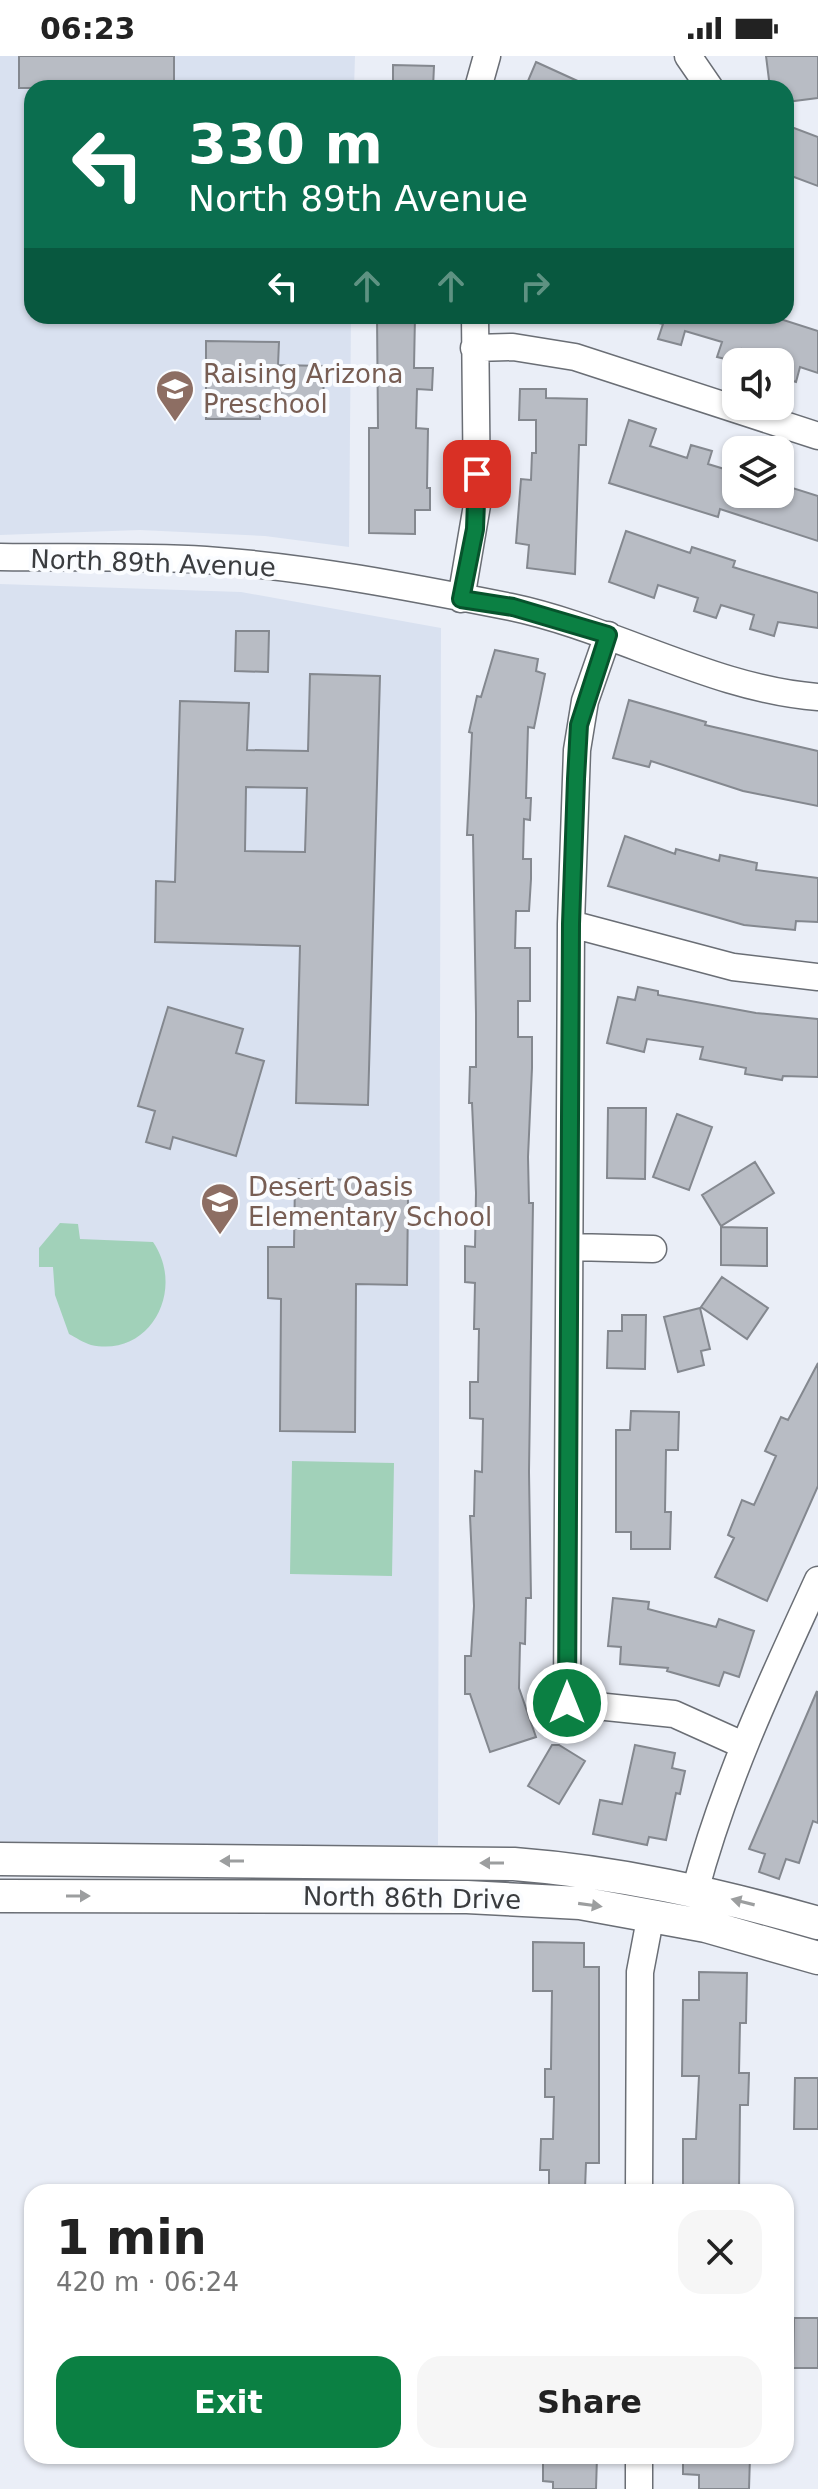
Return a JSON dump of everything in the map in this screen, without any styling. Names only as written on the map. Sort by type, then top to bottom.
[{"type":"street","points":[[480,80],[487,56]]},
{"type":"street","points":[[688,56],[704,80]]},
{"type":"street","points":[[461,599],[477,505],[475,324]]},
{"type":"street","points":[[474,348],[513,347],[575,357],[818,436]]},
{"type":"street","name":"North 89th Avenue","points":[[0,557],[203,560],[334,574],[513,607],[608,635],[767,689],[818,697]]},
{"type":"street","points":[[608,635],[579,725],[571,924],[567,1703],[674,1714],[743,1745]]},
{"type":"street","points":[[571,924],[733,967],[818,977]]},
{"type":"street","points":[[571,1247],[653,1249]]},
{"type":"street","points":[[695,1891],[712,1826],[743,1745],[818,1580]]},
{"type":"street","name":"North 86th Drive","points":[[0,1859],[552,1867],[588,1870],[695,1891],[818,1923]]},
{"type":"street","points":[[548,1901],[552,1867]]},
{"type":"street","name":"North 86th Drive","points":[[0,1896],[467,1897],[548,1901],[651,1914],[818,1958]]},
{"type":"street","points":[[639,2184],[640,1972],[651,1914]]},
{"type":"street","points":[[639,2464],[639,2489]]},
{"type":"shaded area","name":"Raising Arizona Preschool","points":[[0,56],[355,56],[354,80],[24,80],[24,324],[351,324],[349,547],[265,536],[140,530],[0,535]]},
{"type":"shaded area","name":"Desert Oasis Elementary School","points":[[0,584],[241,592],[441,628],[438,1845],[0,1845]]},
{"type":"green space","points":[[60,1223],[78,1224],[80,1239],[153,1242],[166,1280],[156,1316],[145,1331],[130,1341],[112,1346],[91,1345],[69,1334],[55,1295],[53,1267],[39,1267],[39,1248]]},
{"type":"green space","points":[[292,1461],[394,1463],[392,1576],[290,1574]]},
{"type":"building","points":[[19,56],[174,56],[174,80],[24,80],[24,88],[19,88]]},
{"type":"building","points":[[766,56],[818,56],[818,98],[794,101],[794,80],[769,80]]},
{"type":"building","points":[[536,62],[575,80],[528,80]]},
{"type":"building","points":[[393,65],[434,66],[433,80],[393,80]]},
{"type":"building","points":[[794,128],[818,137],[818,186],[794,177]]},
{"type":"building","points":[[794,323],[818,331],[818,373],[800,367],[794,381],[794,348],[722,348],[722,358],[717,357],[722,342],[685,331],[681,345],[658,339],[663,324]]},
{"type":"building","points":[[377,324],[415,324],[414,368],[433,368],[432,390],[417,389],[416,428],[428,429],[427,488],[430,488],[430,510],[415,510],[415,534],[369,533],[369,428],[378,428]]},
{"type":"building","points":[[206,341],[279,342],[278,365],[324,366],[323,413],[260,413],[260,419],[206,419]]},
{"type":"building","points":[[520,389],[546,389],[546,398],[587,399],[586,445],[579,445],[575,574],[527,568],[529,545],[516,543],[521,479],[531,480],[532,453],[536,453],[536,420],[519,420]]},
{"type":"building","points":[[629,420],[656,429],[650,446],[687,458],[691,445],[712,451],[708,464],[722,468],[722,508],[794,508],[794,488],[818,496],[818,541],[720,509],[718,517],[609,483]]},
{"type":"building","points":[[626,531],[690,553],[692,547],[735,561],[733,567],[818,593],[818,628],[778,622],[774,636],[750,629],[754,615],[721,605],[716,618],[694,611],[698,598],[658,585],[654,598],[609,582]]},
{"type":"building","points":[[236,631],[269,631],[268,672],[235,671]]},
{"type":"building","points":[[495,650],[538,659],[536,671],[545,674],[534,728],[528,727],[526,798],[531,798],[530,820],[524,819],[523,859],[531,859],[531,879],[529,911],[516,911],[515,948],[530,948],[530,1001],[518,1001],[518,1037],[532,1037],[528,1157],[529,1203],[533,1203],[529,1472],[531,1598],[526,1598],[525,1644],[520,1643],[519,1688],[536,1737],[490,1752],[470,1694],[465,1694],[465,1656],[471,1656],[474,1606],[470,1516],[474,1516],[475,1471],[482,1472],[483,1419],[470,1418],[470,1382],[478,1382],[479,1329],[474,1329],[475,1283],[465,1282],[465,1246],[475,1247],[476,1193],[472,1103],[469,1103],[470,1067],[476,1067],[476,1014],[473,835],[467,835],[472,733],[469,732],[477,696],[481,697]]},
{"type":"building","points":[[310,674],[380,676],[368,1105],[296,1103],[300,946],[155,942],[156,881],[175,882],[180,701],[249,703],[247,750],[308,751]],"holes":[[[246,787],[307,788],[305,852],[245,851]]]},
{"type":"building","points":[[629,700],[706,722],[705,725],[818,751],[818,806],[743,791],[651,761],[649,767],[613,758]]},
{"type":"building","points":[[625,836],[675,854],[676,849],[719,861],[720,855],[757,863],[756,870],[818,878],[818,922],[796,921],[795,930],[744,925],[608,886]]},
{"type":"building","points":[[638,987],[658,991],[658,995],[756,1013],[818,1019],[818,1077],[783,1076],[782,1080],[745,1074],[746,1068],[700,1059],[703,1047],[647,1039],[644,1052],[607,1043],[618,997],[635,1000]]},
{"type":"building","points":[[168,1007],[243,1029],[236,1053],[264,1061],[236,1156],[173,1137],[170,1149],[146,1142],[155,1111],[138,1106]]},
{"type":"building","points":[[608,1108],[646,1108],[645,1179],[607,1178]]},
{"type":"building","points":[[677,1114],[712,1127],[689,1190],[653,1177]]},
{"type":"building","points":[[755,1162],[774,1193],[721,1226],[702,1195]]},
{"type":"building","points":[[295,1179],[376,1180],[376,1197],[408,1198],[407,1285],[356,1284],[355,1432],[280,1431],[281,1299],[268,1298],[268,1247],[294,1247]]},
{"type":"building","points":[[721,1227],[767,1228],[767,1266],[721,1265]]},
{"type":"building","points":[[722,1277],[768,1308],[747,1339],[701,1307]]},
{"type":"building","points":[[700,1308],[710,1349],[701,1351],[704,1365],[678,1372],[664,1317]]},
{"type":"building","points":[[622,1315],[646,1315],[645,1369],[607,1368],[608,1331],[622,1331]]},
{"type":"building","points":[[818,1363],[818,1486],[767,1601],[715,1577],[734,1538],[728,1535],[742,1500],[754,1505],[776,1456],[765,1451],[781,1417],[788,1420]]},
{"type":"building","points":[[631,1411],[679,1412],[678,1450],[666,1450],[665,1512],[671,1512],[670,1549],[631,1549],[631,1532],[616,1532],[616,1430],[630,1430]]},
{"type":"building","points":[[613,1598],[649,1602],[648,1609],[716,1627],[719,1619],[754,1631],[739,1677],[724,1672],[719,1686],[667,1671],[668,1668],[620,1664],[621,1647],[608,1646]]},
{"type":"building","points":[[817,1691],[818,1823],[813,1821],[799,1863],[786,1859],[779,1879],[759,1872],[765,1854],[749,1849]]},
{"type":"building","points":[[552,1745],[559,1745],[585,1761],[559,1804],[528,1786]]},
{"type":"building","points":[[635,1745],[675,1753],[672,1768],[685,1771],[680,1794],[676,1793],[666,1840],[649,1837],[647,1845],[593,1834],[600,1800],[622,1804]]},
{"type":"building","points":[[533,1942],[584,1943],[584,1967],[599,1967],[599,2163],[586,2163],[585,2184],[549,2184],[549,2170],[540,2170],[541,2139],[553,2139],[554,2097],[545,2097],[545,2069],[551,2069],[552,1991],[533,1991]]},
{"type":"building","points":[[699,1972],[747,1973],[746,2023],[740,2023],[739,2073],[749,2073],[748,2105],[740,2105],[739,2184],[683,2184],[683,2139],[696,2139],[699,2076],[682,2076],[683,2000],[699,2000]]},
{"type":"building","points":[[795,2078],[818,2078],[818,2129],[794,2129]]},
{"type":"building","points":[[794,2318],[818,2318],[818,2368],[794,2368]]},
{"type":"building","points":[[543,2464],[597,2464],[596,2489],[553,2489],[553,2482],[543,2481]]},
{"type":"building","points":[[683,2464],[750,2464],[749,2489],[699,2489],[699,2475],[683,2474]]},
{"type":"place","name":"Raising Arizona Preschool","points":[[175,423]]},
{"type":"place","name":"Desert Oasis Elementary School","points":[[220,1236]]},
{"type":"route","points":[[477,474],[475,529],[461,599],[513,607],[608,635],[579,725],[576,779],[571,924],[567,1703]]}]
